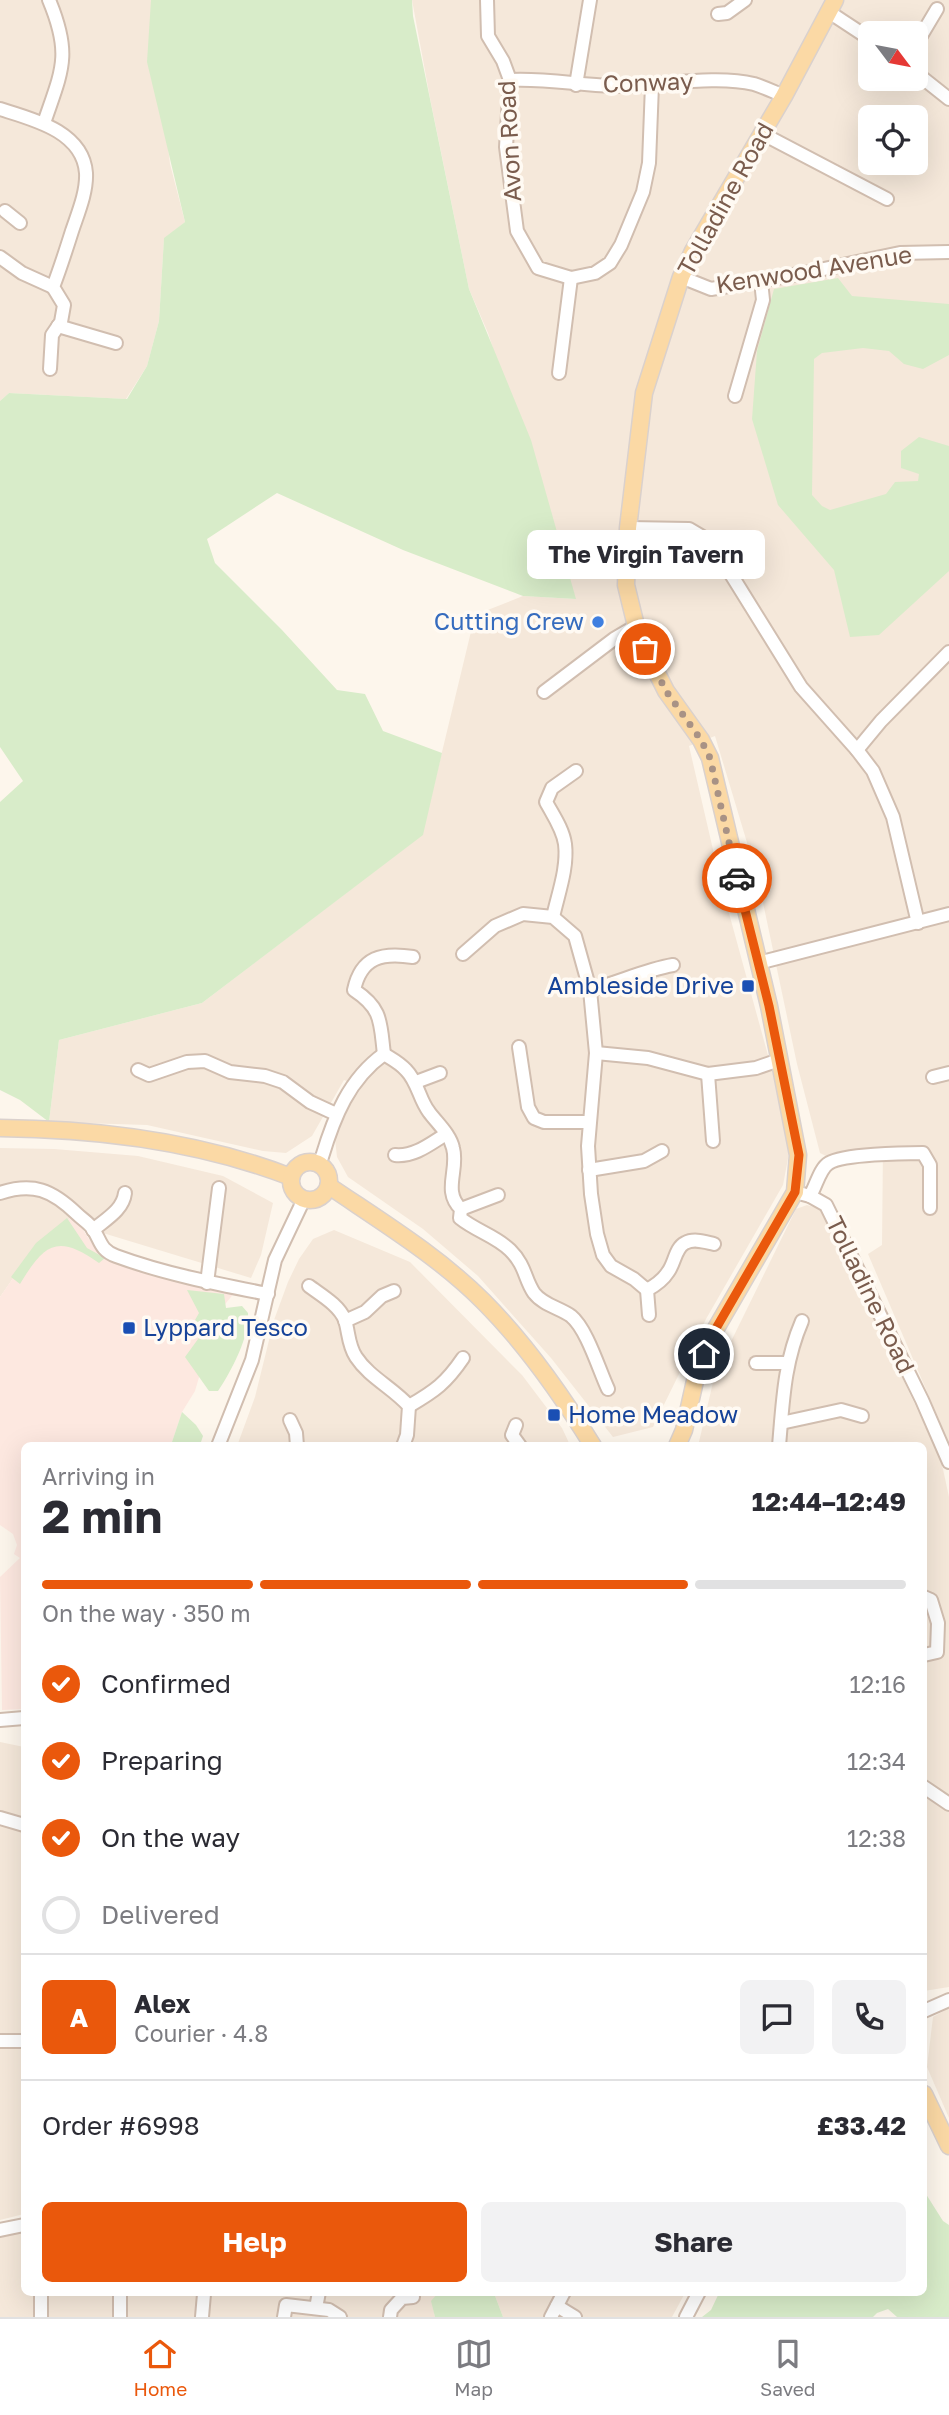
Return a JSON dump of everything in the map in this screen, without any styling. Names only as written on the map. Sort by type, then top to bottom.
[{"type":"main road","name":"Tolladine Road","points":[[803,1194],[799,1155],[769,1006],[710,758],[701,740],[666,691],[645,649],[626,585],[628,528],[644,393],[681,277],[693,251],[785,96],[832,6]]},
{"type":"main road","points":[[0,1129],[123,1134],[225,1154],[291,1177]]},
{"type":"main road","points":[[305,1162],[317,1163],[327,1170],[329,1186],[319,1199],[304,1199],[293,1190],[291,1177],[299,1165],[305,1162]]},
{"type":"main road","points":[[329,1186],[425,1251],[482,1300],[520,1342],[566,1402],[591,1442]]},
{"type":"main road","points":[[679,1442],[697,1372],[711,1337],[803,1194]]},
{"type":"main road","points":[[927,2100],[949,2146]]},
{"type":"street","name":"Avon Road","points":[[487,0],[488,36],[503,61],[510,80],[506,147],[517,231],[538,268],[571,278]]},
{"type":"street","points":[[576,85],[590,0]]},
{"type":"street","points":[[718,14],[727,13],[745,0]]},
{"type":"street","points":[[44,123],[64,60],[55,2]]},
{"type":"street","points":[[832,6],[858,29]]},
{"type":"street","points":[[928,24],[937,9]]},
{"type":"street","name":"Conway","points":[[510,80],[530,79],[576,85],[652,85],[712,81],[752,84],[785,96]]},
{"type":"street","points":[[928,82],[949,99]]},
{"type":"street","points":[[559,373],[571,278],[595,273],[610,263],[631,225],[643,192],[649,163],[652,85]]},
{"type":"street","points":[[0,109],[44,123],[69,141],[84,162],[86,172],[80,206],[53,287]]},
{"type":"street","points":[[763,134],[887,199]]},
{"type":"street","points":[[2,211],[20,223]]},
{"type":"street","name":"Kenwood Avenue","points":[[681,277],[711,289],[900,253],[949,252]]},
{"type":"street","points":[[0,257],[22,273],[53,287],[64,305],[58,326],[52,335],[50,369]]},
{"type":"street","points":[[735,396],[763,300],[761,281]]},
{"type":"street","points":[[58,326],[116,342]]},
{"type":"street","points":[[628,528],[689,529],[712,542],[801,687],[873,771],[893,817],[918,923]]},
{"type":"street","points":[[544,692],[614,639],[636,626]]},
{"type":"street","points":[[857,750],[881,721],[949,652]]},
{"type":"street","points":[[553,917],[563,874],[565,843],[558,823],[546,803],[552,788],[576,771]]},
{"type":"street","points":[[463,954],[495,926],[523,914],[553,917],[575,936],[590,990],[596,1053],[589,1122],[589,1170],[597,1234],[603,1255],[611,1266],[647,1290],[649,1315]]},
{"type":"street","points":[[758,963],[949,914]]},
{"type":"street","points":[[384,1054],[382,1025],[376,1010],[354,990],[355,983],[365,965],[374,959],[393,954],[413,957]]},
{"type":"street","points":[[590,990],[619,983],[647,970],[673,965]]},
{"type":"street","points":[[519,1047],[528,1107],[534,1118],[544,1122],[589,1122]]},
{"type":"street","points":[[596,1053],[648,1058],[708,1074],[744,1070],[779,1060]]},
{"type":"street","points":[[384,1054],[404,1067],[416,1082],[428,1111],[453,1149],[451,1195],[461,1209]]},
{"type":"street","points":[[317,1163],[322,1157],[340,1105],[368,1066],[384,1054]]},
{"type":"street","points":[[138,1070],[149,1075],[187,1062],[205,1061],[230,1072],[265,1076],[283,1082],[310,1102],[337,1114]]},
{"type":"street","points":[[416,1082],[440,1073]]},
{"type":"street","points":[[933,1077],[949,1073]]},
{"type":"street","points":[[708,1074],[713,1141]]},
{"type":"street","points":[[395,1155],[403,1156],[422,1150],[446,1135]]},
{"type":"street","points":[[589,1170],[643,1161],[662,1151]]},
{"type":"street","points":[[803,1194],[818,1183],[820,1172],[830,1162],[877,1155],[923,1153],[930,1165],[930,1209]]},
{"type":"street","points":[[0,1193],[19,1187],[36,1188],[64,1202],[93,1230],[100,1245],[113,1255],[207,1283],[268,1294]]},
{"type":"street","points":[[207,1283],[219,1188]]},
{"type":"street","points":[[93,1230],[117,1210],[124,1201],[125,1193]]},
{"type":"street","name":"Tolladine Road","points":[[803,1194],[825,1205],[949,1458]]},
{"type":"street","points":[[461,1209],[498,1195]]},
{"type":"street","points":[[220,1442],[252,1360],[275,1260],[304,1199]]},
{"type":"street","points":[[461,1209],[460,1218],[509,1249],[524,1266],[535,1293],[545,1302],[562,1303],[583,1332],[608,1389]]},
{"type":"street","points":[[647,1290],[658,1284],[670,1270],[678,1249],[686,1242],[714,1244]]},
{"type":"street","points":[[309,1286],[318,1300],[338,1309],[345,1321],[346,1333],[356,1357],[409,1406],[404,1442]]},
{"type":"street","points":[[345,1321],[365,1312],[383,1296],[394,1291]]},
{"type":"street","points":[[779,1442],[790,1348],[802,1321]]},
{"type":"street","points":[[409,1406],[436,1391],[448,1380],[463,1358]]},
{"type":"street","points":[[756,1363],[788,1363]]},
{"type":"street","points":[[781,1423],[841,1410],[862,1416]]},
{"type":"street","points":[[290,1420],[297,1442]]},
{"type":"street","points":[[516,1425],[512,1435],[517,1442]]},
{"type":"street","points":[[927,1598],[931,1600],[939,1635],[937,1651],[927,1654]]},
{"type":"street","points":[[0,1720],[21,1718]]},
{"type":"street","points":[[927,1789],[948,1801]]},
{"type":"street","points":[[0,1818],[21,1824]]},
{"type":"street","points":[[927,2010],[949,2000]]},
{"type":"street","points":[[0,2041],[21,2041]]},
{"type":"street","points":[[0,2230],[21,2226]]},
{"type":"street","points":[[41,2296],[41,2317]]},
{"type":"street","points":[[119,2296],[120,2317]]},
{"type":"street","points":[[202,2317],[204,2296]]},
{"type":"street","points":[[316,2308],[318,2296]]},
{"type":"street","points":[[562,2296],[554,2312],[575,2317]]},
{"type":"street","points":[[686,2317],[697,2296]]},
{"type":"street","points":[[390,2317],[391,2310],[402,2298],[413,2297]]},
{"type":"street","points":[[284,2317],[286,2305],[329,2310],[340,2317]]},
{"type":"shaded area","points":[[0,0],[151,0],[170,164],[185,222],[164,239],[159,321],[147,366],[126,399],[9,393],[0,401]]},
{"type":"shaded area","points":[[412,0],[949,0],[949,1443],[868,1254],[882,1245],[883,1147],[828,1157],[820,1153],[797,1064],[758,879],[715,736],[689,746],[721,884],[772,1070],[790,1148],[783,1185],[706,1319],[653,1427],[613,1437],[551,1358],[478,1276],[423,1229],[348,1177],[337,1157],[335,1139],[347,1110],[362,1087],[344,1080],[312,1136],[286,1153],[263,1151],[147,1125],[49,1122],[59,1040],[202,1003],[422,835],[475,615],[523,596],[575,599],[488,333],[469,289]]},
{"type":"shaded area","points":[[0,1148],[54,1149],[138,1156],[223,1176],[273,1203],[261,1255],[251,1278],[93,1230],[73,1215],[18,1271],[0,1297]]},
{"type":"shaded area","points":[[807,1205],[823,1209],[941,1460],[949,1497],[949,1987],[927,1991],[927,1442],[699,1442],[715,1374],[796,1209]]},
{"type":"shaded area","points":[[73,1215],[91,1242],[107,1256],[183,1282],[235,1292],[212,1320],[195,1391],[182,1412],[172,1442],[21,1442],[21,1709],[2,1710],[0,1577],[20,1558],[14,1554],[17,1545],[13,1534],[0,1525],[0,1297],[18,1271]]},
{"type":"shaded area","points":[[334,1230],[410,1262],[522,1375],[562,1428],[569,1442],[238,1442],[255,1397],[274,1320],[299,1259],[313,1239]]},
{"type":"shaded area","points":[[0,1742],[21,1746],[21,2215],[0,2220]]},
{"type":"shaded area","points":[[949,2008],[949,2118],[927,2067],[933,2017]]},
{"type":"shaded area","points":[[21,2233],[21,2296],[436,2296],[432,2301],[435,2317],[0,2317],[0,2237]]},
{"type":"shaded area","points":[[495,2296],[683,2296],[672,2317],[503,2317]]},
{"type":"green space","points":[[151,0],[412,0],[413,16],[469,289],[531,440],[576,599],[523,596],[403,550],[277,493],[207,539],[215,563],[337,690],[365,694],[383,731],[442,753],[423,835],[202,1003],[59,1040],[49,1122],[20,1100],[0,1090],[0,802],[23,781],[0,747],[0,401],[9,393],[127,399],[147,366],[159,321],[164,238],[185,222],[147,62]]},
{"type":"green space","points":[[838,278],[852,296],[949,304],[949,355],[923,369],[904,364],[889,351],[863,348],[822,353],[814,359],[812,495],[822,506],[830,510],[886,494],[895,482],[918,481],[919,474],[901,468],[901,451],[919,437],[949,446],[949,571],[879,635],[850,637],[834,570],[778,505],[752,419],[757,351],[774,289]]},
{"type":"green space","points":[[67,1218],[87,1248],[105,1258],[99,1263],[72,1248],[53,1247],[44,1252],[20,1284],[11,1277],[36,1243]]},
{"type":"green space","points":[[187,1290],[224,1294],[226,1308],[242,1306],[248,1313],[243,1343],[218,1391],[209,1391],[185,1357],[201,1335],[202,1329],[195,1320],[199,1313]]},
{"type":"green space","points":[[182,1412],[203,1436],[201,1442],[172,1442]]},
{"type":"green space","points":[[927,2196],[943,2221],[949,2225],[949,2317],[897,2317],[888,2309],[873,2317],[702,2317],[711,2310],[718,2296],[927,2296]]},
{"type":"green space","points":[[435,2296],[495,2296],[503,2317],[435,2317],[431,2301]]},
{"type":"way so far","points":[[645,649],[666,691],[701,740],[710,758],[737,878]]},
{"type":"place","name":"Cutting Crew","points":[[598,622]]},
{"type":"place","name":"The Virgin Tavern","points":[[645,649]]},
{"type":"place","name":"Ambleside Drive","points":[[748,986]]},
{"type":"place","name":"Lyppard Tesco","points":[[129,1328]]},
{"type":"place","name":"Home Meadow","points":[[554,1415]]},
{"type":"route","points":[[704,1354],[711,1337],[795,1192],[799,1155],[769,1006],[737,878]]}]
